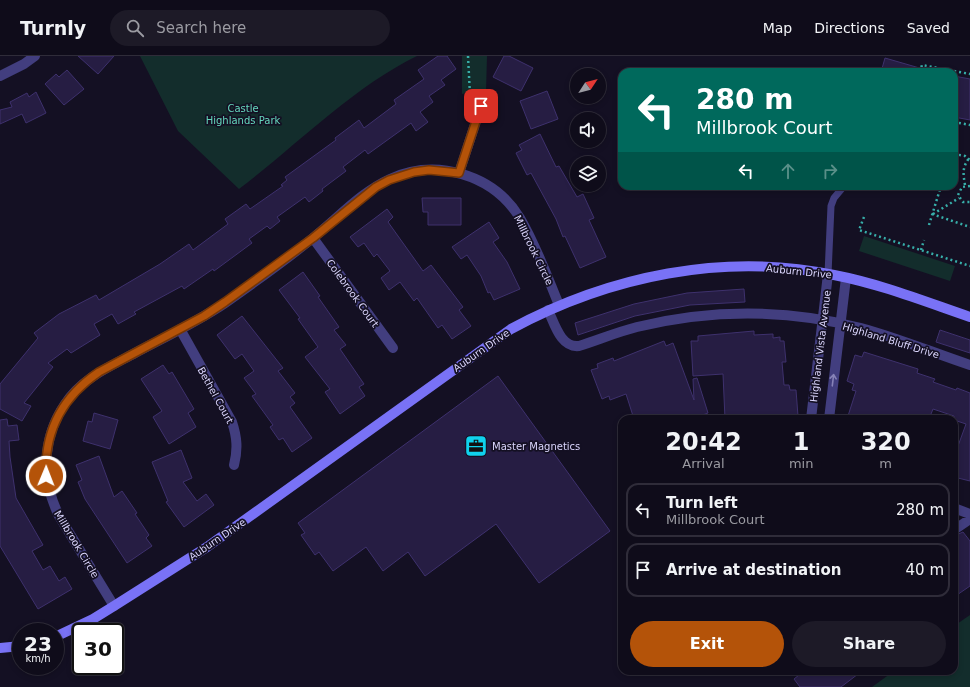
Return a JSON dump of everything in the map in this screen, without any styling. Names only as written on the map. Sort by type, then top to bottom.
[{"type":"street","points":[[0,76],[24,64],[35,56]]},
{"type":"street","points":[[459,173],[481,106]]},
{"type":"street","name":"Millbrook Circle","points":[[114,606],[58,516],[51,500],[46,476],[48,446],[57,416],[74,392],[99,372],[180,329],[225,302],[313,238],[364,196],[389,180],[414,172],[429,170],[459,173],[488,185],[503,198],[520,218],[559,305]]},
{"type":"street","name":"Colebrook Court","points":[[313,238],[393,348]]},
{"type":"street","name":"Auburn Drive","points":[[64,633],[82,625],[114,606],[241,523],[491,342],[516,326],[559,305],[621,283],[680,271],[714,267],[752,267],[828,274],[846,278],[970,317]]},
{"type":"street","name":"Highland Vista Avenue","points":[[811,415],[828,274]]},
{"type":"street","name":"Highland Vista Avenue","points":[[829,415],[846,278]]},
{"type":"street","name":"Highland Bluff Drive","points":[[548,310],[561,337],[566,344],[572,347],[637,327],[702,316],[750,313],[804,316],[864,329],[970,365]]},
{"type":"street","name":"Bethel Court","points":[[180,329],[232,422],[237,437],[237,452],[234,465]]},
{"type":"street","points":[[958,510],[970,514]]},
{"type":"street","points":[[958,527],[970,519]]},
{"type":"street","points":[[0,648],[12,647]]},
{"type":"lane","points":[[828,274],[831,206],[834,198],[841,190]]},
{"type":"path","points":[[468,56],[470,95],[481,106]]},
{"type":"path","points":[[921,68],[922,65],[938,68]]},
{"type":"path","points":[[958,72],[970,74]]},
{"type":"path","points":[[958,123],[970,125]]},
{"type":"path","points":[[958,155],[970,159],[966,162],[962,172],[965,185]]},
{"type":"path","points":[[965,185],[970,186]]},
{"type":"path","points":[[965,185],[959,191],[960,198],[966,203],[970,202]]},
{"type":"path","points":[[929,225],[940,190]]},
{"type":"path","points":[[932,214],[960,198]]},
{"type":"path","points":[[932,214],[970,227]]},
{"type":"path","points":[[864,217],[859,230],[970,266]]},
{"type":"path","points":[[921,250],[924,240]]},
{"type":"green space","name":"Castle Highlands Park","points":[[140,56],[417,56],[393,69],[348,100],[239,189],[178,131]]},
{"type":"green space","points":[[462,56],[487,56],[486,92],[475,91],[462,94]]},
{"type":"green space","points":[[864,236],[955,266],[950,281],[859,251]]},
{"type":"green space","points":[[970,615],[970,687],[872,687],[888,675],[958,675],[958,623]]},
{"type":"building","points":[[78,56],[114,56],[98,74]]},
{"type":"building","points":[[438,56],[447,56],[456,69],[441,80],[445,85],[429,96],[433,102],[420,112],[428,122],[416,131],[411,123],[368,154],[365,150],[343,167],[346,171],[322,189],[323,191],[309,202],[305,197],[277,217],[280,221],[270,229],[267,226],[249,239],[252,243],[214,271],[213,269],[184,289],[182,286],[134,312],[136,314],[118,324],[112,314],[94,324],[100,335],[71,353],[67,349],[48,363],[53,367],[24,403],[31,406],[22,421],[0,409],[0,384],[38,338],[34,333],[59,314],[96,295],[99,300],[160,264],[189,244],[193,250],[228,224],[225,219],[246,204],[250,209],[283,186],[281,185],[287,180],[285,177],[336,140],[335,138],[359,120],[364,128],[396,104],[394,100],[424,79],[418,70]]},
{"type":"building","points":[[504,56],[509,56],[533,68],[521,91],[493,77]]},
{"type":"building","points":[[885,58],[920,68],[882,68]]},
{"type":"building","points":[[67,70],[84,89],[64,105],[45,84],[56,74],[59,77]]},
{"type":"building","points":[[958,77],[970,79],[970,120],[958,118]]},
{"type":"building","points":[[547,91],[558,119],[531,129],[520,101]]},
{"type":"building","points":[[36,92],[46,113],[26,123],[22,114],[0,124],[0,110],[12,107],[10,102],[27,93],[29,97]]},
{"type":"building","points":[[540,134],[556,167],[559,166],[570,185],[570,192],[574,192],[577,197],[583,194],[594,218],[589,220],[606,257],[580,268],[565,236],[563,237],[556,219],[531,173],[527,175],[516,153],[522,150],[519,145]]},
{"type":"building","points":[[422,198],[461,198],[461,225],[428,225],[428,212],[423,212]]},
{"type":"building","points":[[387,209],[393,217],[388,222],[423,271],[431,265],[463,307],[459,310],[471,326],[452,339],[442,325],[438,328],[417,298],[414,301],[400,282],[389,290],[381,278],[390,271],[377,254],[374,257],[364,243],[358,247],[350,237]]},
{"type":"building","points":[[489,222],[499,238],[493,242],[507,262],[520,289],[494,300],[490,292],[488,293],[481,276],[467,255],[461,259],[452,247]]},
{"type":"building","points":[[303,272],[339,327],[334,330],[346,345],[340,349],[364,384],[359,387],[365,396],[340,414],[325,392],[330,389],[305,357],[318,347],[298,319],[300,318],[279,290]]},
{"type":"building","points":[[744,289],[745,302],[690,305],[635,316],[578,335],[575,323],[634,304],[687,293]]},
{"type":"building","points":[[242,316],[283,368],[278,371],[295,393],[290,397],[295,403],[290,407],[312,438],[292,452],[283,438],[279,440],[270,427],[273,425],[252,396],[256,394],[244,378],[254,371],[242,354],[235,359],[217,335]]},
{"type":"building","points":[[940,330],[970,340],[970,353],[936,342]]},
{"type":"building","points":[[754,331],[754,335],[773,334],[773,338],[780,337],[780,341],[784,341],[786,362],[782,362],[784,385],[789,385],[790,390],[796,390],[798,415],[725,415],[723,374],[693,376],[691,341],[698,341],[698,336]]},
{"type":"building","points":[[664,341],[666,346],[673,343],[694,400],[693,379],[697,378],[708,413],[703,415],[633,415],[626,394],[610,400],[609,396],[602,399],[591,370],[598,368],[597,364],[613,358],[614,361]]},
{"type":"building","points":[[864,352],[918,369],[917,373],[935,379],[933,382],[970,393],[970,481],[958,478],[958,446],[966,424],[958,421],[958,415],[951,415],[933,409],[931,415],[848,415],[856,391],[852,390],[854,384],[847,381],[855,355],[862,357]]},
{"type":"building","points":[[163,365],[169,374],[172,372],[194,409],[188,413],[196,427],[169,444],[153,417],[162,411],[141,379]]},
{"type":"building","name":"Master Magnetics","points":[[498,376],[610,531],[539,583],[496,524],[425,576],[408,552],[383,571],[366,547],[333,571],[319,552],[315,555],[301,535],[305,533],[298,523]]},
{"type":"building","points":[[94,413],[118,420],[110,449],[83,441],[88,421],[92,422]]},
{"type":"building","points":[[7,419],[8,426],[17,425],[19,440],[9,441],[16,498],[43,545],[32,551],[43,570],[50,566],[59,581],[65,577],[72,589],[38,609],[0,546],[0,420]]},
{"type":"building","points":[[181,450],[192,478],[183,482],[197,501],[206,494],[214,505],[184,527],[166,502],[168,501],[152,462]]},
{"type":"building","points":[[99,456],[114,497],[122,491],[137,513],[135,514],[149,535],[146,538],[152,546],[127,563],[85,499],[78,482],[82,480],[76,465]]},
{"type":"building","points":[[963,532],[970,541],[970,586],[958,594],[958,534]]},
{"type":"building","points":[[799,675],[857,675],[841,687],[800,687],[794,679]]},
{"type":"place","name":"Master Magnetics","points":[[476,446]]},
{"type":"route","points":[[46,476],[45,462],[52,430],[57,416],[74,392],[86,381],[99,372],[204,316],[225,302],[313,238],[376,187],[400,175],[414,172],[444,170],[459,173],[481,106]]}]
